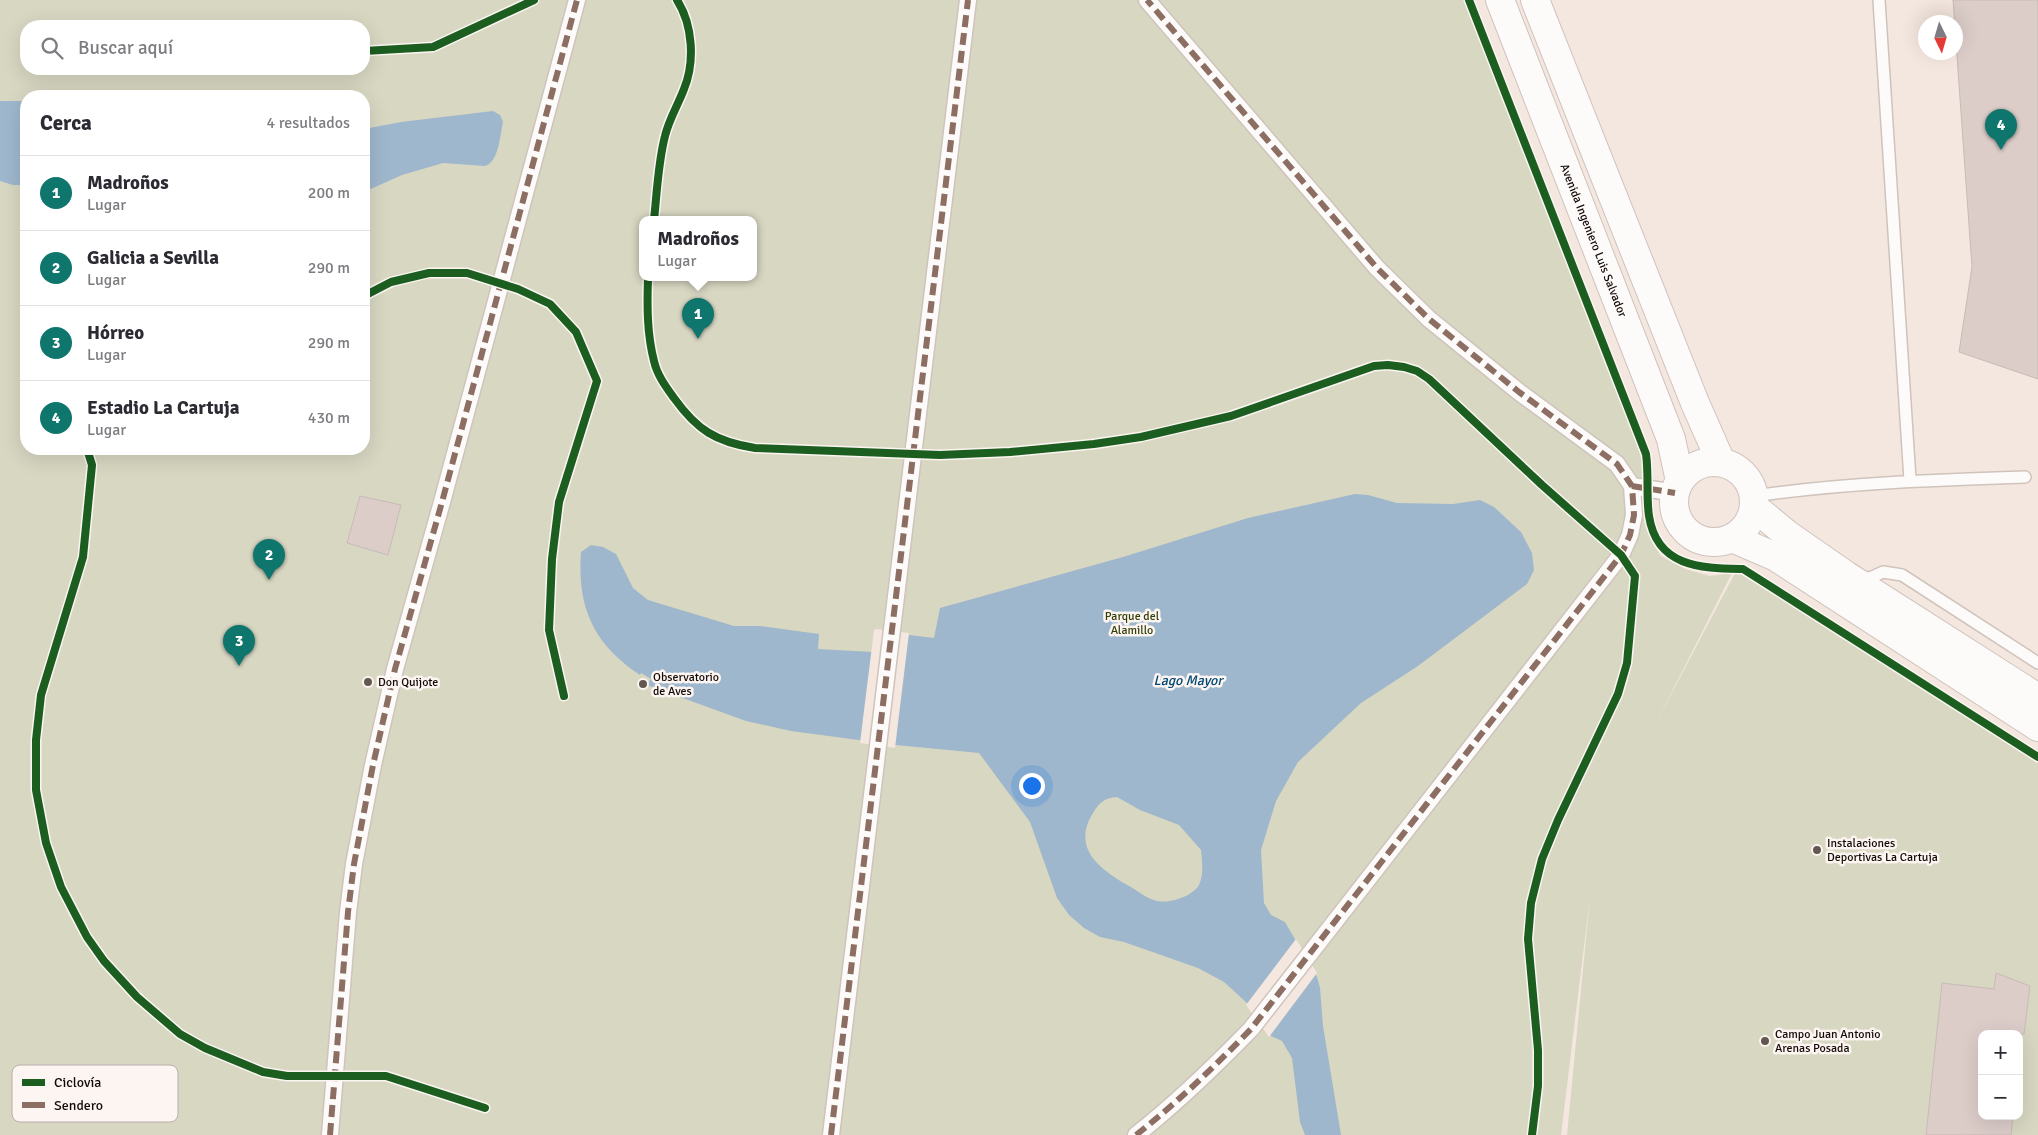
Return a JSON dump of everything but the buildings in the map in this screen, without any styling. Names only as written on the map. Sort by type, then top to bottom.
[{"type":"street","points":[[330,1135],[348,912],[354,864],[373,765],[395,669],[442,502],[577,0]]},
{"type":"street","points":[[830,1135],[968,0]]},
{"type":"street","points":[[1136,1135],[1162,1115],[1204,1077],[1251,1029],[1621,554],[1630,535],[1634,515],[1632,486],[1617,464],[1511,386],[1429,319],[1377,268],[1147,0]]},
{"type":"street","name":"Avenida Ingeniero Luis Salvador","points":[[1500,0],[1671,439],[1677,487]]},
{"type":"street","points":[[1535,0],[1695,403],[1721,462]]},
{"type":"street","points":[[1721,462],[1733,466],[1743,474],[1750,484],[1754,502],[1750,520],[1743,530],[1732,538],[1720,542],[1706,542],[1694,538],[1684,529],[1677,518],[1674,506],[1677,487],[1687,472],[1697,465],[1721,462]]},
{"type":"street","points":[[1632,486],[1677,487]]},
{"type":"street","points":[[1754,502],[1788,535],[1847,576],[2038,698]]},
{"type":"street","points":[[1732,538],[1776,557],[2038,727]]},
{"type":"lane","points":[[1879,0],[1910,480]]},
{"type":"lane","points":[[1754,502],[1807,488],[1910,480],[2025,477]]},
{"type":"lane","points":[[1847,576],[1870,578],[1883,572],[1902,575],[2038,663]]},
{"type":"green space","name":"Parque del Alamillo","points":[[0,0],[1464,0],[1608,366],[1644,465],[1645,521],[1653,544],[1661,556],[1685,569],[1710,576],[1732,573],[1656,723],[1736,571],[1893,668],[1892,670],[2038,762],[2038,1135],[1567,1135],[1590,897],[1561,1135],[0,1135]]},
{"type":"water","points":[[0,101],[20,101],[20,185],[0,181]]},
{"type":"water","points":[[493,111],[500,115],[503,122],[496,154],[490,163],[485,166],[443,163],[402,175],[370,189],[370,128],[401,122]]},
{"type":"water","name":"Lago Mayor","points":[[1355,494],[1368,495],[1397,503],[1453,504],[1480,500],[1494,507],[1521,532],[1532,553],[1534,570],[1527,584],[1418,666],[1361,703],[1298,762],[1276,801],[1261,850],[1264,903],[1271,915],[1285,922],[1317,977],[1341,1135],[1305,1135],[1300,1122],[1292,1058],[1282,1041],[1271,1036],[1247,1003],[1224,982],[1198,968],[1124,942],[1100,937],[1084,928],[1069,915],[1057,898],[1030,822],[979,753],[896,745],[791,731],[746,721],[647,685],[651,679],[641,673],[640,675],[610,650],[591,623],[582,590],[580,572],[581,552],[591,545],[603,547],[616,554],[633,588],[648,600],[734,626],[760,626],[819,634],[818,649],[873,652],[876,631],[934,638],[940,608],[1123,557],[1248,518]],"holes":[[[1117,797],[1140,810],[1179,825],[1201,850],[1201,881],[1191,893],[1172,901],[1151,899],[1110,874],[1093,858],[1085,838],[1087,826],[1100,804],[1105,800]]]},
{"type":"pier","points":[[874,630],[909,633],[895,748],[860,743]]},
{"type":"pier","points":[[1296,939],[1317,973],[1269,1037],[1246,1005]]},
{"type":"marked path","points":[[330,1135],[348,912],[354,864],[373,765],[395,669],[442,502],[577,0]]},
{"type":"marked path","points":[[831,1135],[968,0]]},
{"type":"marked path","points":[[1136,1135],[1195,1084],[1251,1029],[1621,555],[1630,535],[1634,515],[1632,486],[1617,464],[1519,392],[1429,319],[1377,268],[1147,0]]},
{"type":"marked path","points":[[1632,486],[1675,493]]},
{"type":"cycle path","points":[[370,51],[433,47],[534,0]]},
{"type":"cycle path","points":[[654,216],[659,167],[665,136],[688,78],[690,67],[691,44],[689,32],[677,0]]},
{"type":"cycle path","points":[[1469,0],[1646,454],[1649,516],[1654,533],[1661,546],[1671,555],[1697,566],[1743,569],[2038,757]]},
{"type":"cycle path","points":[[370,293],[391,282],[429,273],[467,273],[518,289],[550,304],[576,332],[597,381],[559,502],[552,559],[549,630],[564,696]]},
{"type":"cycle path","points":[[648,281],[650,341],[655,366],[660,376],[682,409],[699,426],[708,433],[729,442],[755,448],[940,455],[1010,452],[1094,444],[1141,437],[1231,416],[1374,366],[1404,367],[1417,371],[1429,379],[1542,485],[1621,555],[1635,576],[1627,663],[1618,694],[1558,820],[1542,859],[1531,903],[1528,939],[1538,1050],[1538,1086],[1532,1135]]},
{"type":"cycle path","points":[[89,455],[92,465],[83,557],[41,695],[36,740],[36,790],[46,843],[61,887],[87,937],[104,961],[137,997],[180,1034],[205,1048],[263,1072],[287,1076],[386,1076],[485,1108]]},
{"type":"place","name":"Estadio La Cartuja","points":[[2001,150]]},
{"type":"place","name":"Madroños","points":[[698,339]]},
{"type":"place","name":"Galicia a Sevilla","points":[[269,580]]},
{"type":"place","name":"Hórreo","points":[[239,666]]},
{"type":"place","name":"Don Quijote","points":[[368,682]]},
{"type":"place","name":"Observatorio de Aves","points":[[643,684]]},
{"type":"place","name":"Instalaciones Deportivas La Cartuja","points":[[1817,850]]},
{"type":"place","name":"Campo Juan Antonio Arenas Posada","points":[[1765,1041]]}]
